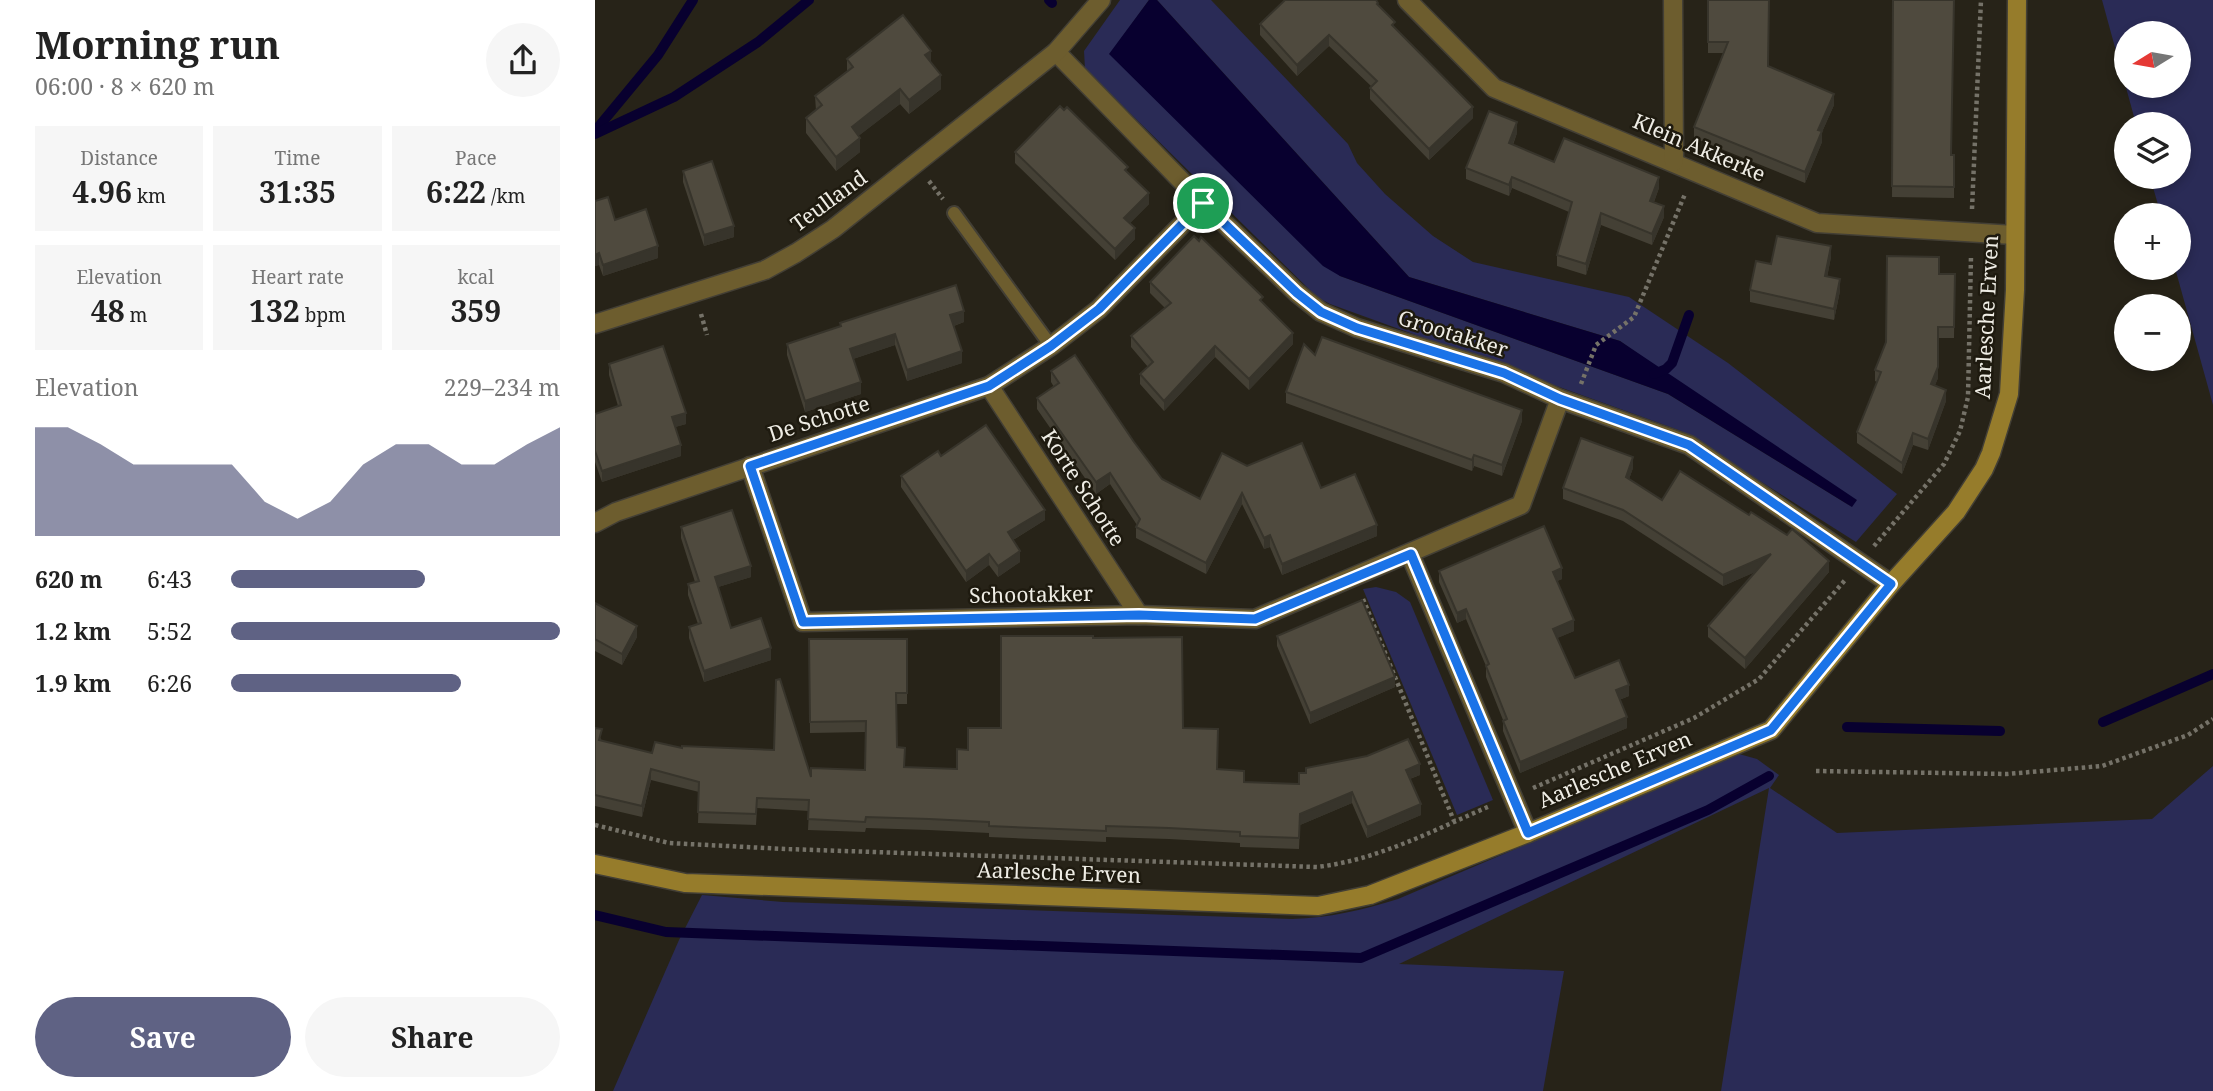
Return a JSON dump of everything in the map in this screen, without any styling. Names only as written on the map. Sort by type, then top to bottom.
[{"type":"street","points":[[1056,52],[1101,0]]},
{"type":"street","name":"Klein Akkerke","points":[[1407,0],[1494,88],[1817,223],[2014,235]]},
{"type":"street","points":[[1673,0],[1674,162]]},
{"type":"street","name":"Aarlesche Erven","points":[[595,864],[685,883],[1318,906],[1370,895],[1528,833],[1771,730],[1891,584],[1956,512],[1984,469],[1991,453],[2009,394],[2015,290],[2017,0]]},
{"type":"street","name":"Teulland","points":[[595,324],[765,270],[796,253],[833,229],[1056,52]]},
{"type":"street","name":"Grootakker","points":[[1056,52],[1203,203],[1297,293],[1321,312],[1357,328],[1504,373],[1560,399],[1689,445],[1891,584]]},
{"type":"street","name":"De Schotte","points":[[595,523],[616,512],[989,386],[1051,346],[1099,309],[1203,203]]},
{"type":"street","name":"Korte Schotte","points":[[989,386],[1139,615]]},
{"type":"street","name":"Schootakker","points":[[750,466],[803,622],[1139,615],[1255,619],[1521,505],[1560,399]]},
{"type":"street","points":[[1411,554],[1528,833]]},
{"type":"lane","points":[[954,213],[1051,346]]},
{"type":"path","points":[[915,164],[954,213]]},
{"type":"path","points":[[1579,389],[1596,345],[1634,317],[1695,170]]},
{"type":"path","points":[[1354,577],[1454,821]]},
{"type":"path","points":[[1816,771],[2007,774],[2102,766],[2187,735],[2213,719]]},
{"type":"shaded area","points":[[1120,0],[1149,0],[1110,54],[1340,276],[1668,394],[1852,507],[1620,341],[1409,277],[1157,0],[1211,0],[1348,144],[1357,163],[1385,194],[1433,236],[1473,262],[1629,297],[1728,363],[1897,494],[1856,542],[1681,431],[1317,297],[1085,69],[1084,51]]},
{"type":"shaded area","points":[[1149,0],[1157,0],[1409,277],[1620,341],[1857,500],[1852,507],[1668,394],[1340,276],[1323,266],[1109,54]]},
{"type":"shaded area","points":[[2102,0],[2213,0],[2213,405],[2191,326],[2191,294],[2182,294],[2178,280],[2191,280],[2191,203],[2158,203],[2153,189],[2191,189],[2191,112],[2133,112],[2129,98],[2191,98],[2191,21],[2114,21],[2114,44]]},
{"type":"shaded area","points":[[1376,587],[1396,592],[1410,602],[1493,800],[1457,815],[1363,589]]},
{"type":"shaded area","points":[[1739,754],[1757,759],[1779,775],[1770,788],[1837,833],[2152,819],[2213,766],[2213,1091],[1721,1091],[1769,788],[1399,964],[1564,971],[1543,1091],[613,1091],[679,940],[702,895],[783,902],[1292,919],[1319,917],[1398,899]]},
{"type":"building","points":[[1285,0],[1376,0],[1395,22],[1392,25],[1473,107],[1429,149],[1370,88],[1377,81],[1329,35],[1297,65],[1260,24]]},
{"type":"building","points":[[1708,0],[1769,0],[1768,66],[1834,94],[1818,130],[1822,131],[1805,172],[1694,127],[1728,42],[1708,42]]},
{"type":"building","points":[[1893,0],[1954,0],[1951,155],[1954,155],[1954,187],[1892,186]]},
{"type":"building","points":[[903,15],[931,51],[925,55],[941,75],[909,100],[900,89],[852,127],[860,138],[836,157],[806,118],[822,105],[815,96],[853,67],[847,59]]},
{"type":"building","points":[[1060,106],[1064,110],[1067,107],[1128,167],[1125,170],[1149,193],[1124,218],[1135,228],[1115,249],[1015,152]]},
{"type":"building","points":[[1489,111],[1517,122],[1509,143],[1554,162],[1564,138],[1659,177],[1650,201],[1664,206],[1652,234],[1601,213],[1586,264],[1557,255],[1572,202],[1512,177],[1509,185],[1466,168]]},
{"type":"building","points":[[712,161],[734,226],[704,235],[683,171]]},
{"type":"building","points":[[608,197],[615,220],[646,209],[658,246],[603,265],[599,253],[595,255],[595,201]]},
{"type":"building","points":[[1194,236],[1199,241],[1201,237],[1263,297],[1260,300],[1293,333],[1249,379],[1215,346],[1164,401],[1140,374],[1153,362],[1131,336],[1171,303],[1150,282]]},
{"type":"building","points":[[1777,236],[1831,246],[1825,276],[1840,279],[1834,309],[1750,290],[1756,261],[1771,264]]},
{"type":"building","points":[[1887,256],[1939,257],[1939,274],[1955,274],[1954,327],[1938,327],[1938,367],[1931,384],[1946,390],[1928,439],[1913,433],[1902,463],[1857,432],[1881,372],[1875,370],[1886,342]]},
{"type":"building","points":[[956,285],[964,311],[950,315],[962,351],[907,370],[895,334],[850,349],[861,382],[805,401],[787,344],[841,326],[840,323]]},
{"type":"building","points":[[1322,337],[1522,410],[1502,465],[1474,455],[1472,460],[1286,392],[1304,344],[1315,355]]},
{"type":"building","points":[[663,346],[686,413],[672,417],[681,445],[602,471],[595,451],[595,414],[621,405],[609,364]]},
{"type":"building","points":[[1075,355],[1162,479],[1200,499],[1222,453],[1247,466],[1302,443],[1321,488],[1355,474],[1377,525],[1282,564],[1270,535],[1264,538],[1242,493],[1206,563],[1136,527],[1140,519],[1110,473],[1096,482],[1037,398],[1059,383],[1051,371]]},
{"type":"building","points":[[986,425],[1045,510],[1008,532],[1020,551],[998,566],[989,554],[966,571],[901,476],[938,451],[941,456]]},
{"type":"building","points":[[1581,438],[1633,457],[1626,477],[1662,500],[1680,471],[1749,515],[1751,512],[1787,535],[1792,529],[1829,561],[1745,658],[1708,626],[1771,554],[1723,575],[1623,510],[1563,488]]},
{"type":"building","points":[[732,510],[751,566],[715,577],[731,628],[761,618],[771,648],[704,671],[689,627],[701,623],[688,584],[699,581],[681,527]]},
{"type":"building","points":[[1544,526],[1562,568],[1553,572],[1574,620],[1553,629],[1575,678],[1619,660],[1629,685],[1616,690],[1627,717],[1520,762],[1503,721],[1507,719],[1486,666],[1489,664],[1466,609],[1457,613],[1439,571]]},
{"type":"building","points":[[1362,600],[1395,677],[1310,713],[1277,636]]},
{"type":"building","points":[[595,603],[637,626],[622,654],[595,639]]},
{"type":"building","points":[[1001,636],[1182,637],[1183,728],[1218,729],[1217,769],[1244,771],[1244,782],[1299,784],[1299,773],[1306,773],[1306,768],[1367,756],[1408,739],[1420,764],[1406,770],[1421,804],[1367,827],[1352,792],[1300,814],[1299,838],[1240,836],[1240,832],[1169,828],[1106,826],[1106,831],[989,826],[989,822],[929,819],[866,817],[865,822],[808,819],[809,800],[757,798],[756,814],[698,812],[699,782],[651,769],[642,806],[595,795],[595,728],[602,729],[599,740],[652,753],[655,742],[682,748],[774,750],[776,680],[780,679],[811,777],[811,768],[865,770],[866,721],[810,722],[809,639],[907,639],[907,693],[896,693],[897,747],[905,748],[904,767],[957,769],[957,749],[968,750],[968,728],[1001,728]]},
{"type":"waterway","points":[[595,131],[658,55],[693,0]]},
{"type":"waterway","points":[[595,134],[674,97],[758,42],[809,0]]},
{"type":"waterway","points":[[1049,0],[1052,3]]},
{"type":"waterway","points":[[1654,374],[1672,363],[1689,315]]},
{"type":"waterway","points":[[2103,722],[2213,674]]},
{"type":"waterway","points":[[1847,727],[2000,731]]},
{"type":"waterway","points":[[595,915],[666,932],[1361,958],[1708,810],[1769,776]]},
{"type":"route","points":[[1203,203],[1297,293],[1321,312],[1357,328],[1504,373],[1560,399],[1689,445],[1891,584],[1771,730],[1528,833],[1411,554],[1255,619],[1139,615],[803,622],[750,466],[989,386],[1051,346],[1099,309],[1203,203]]}]
